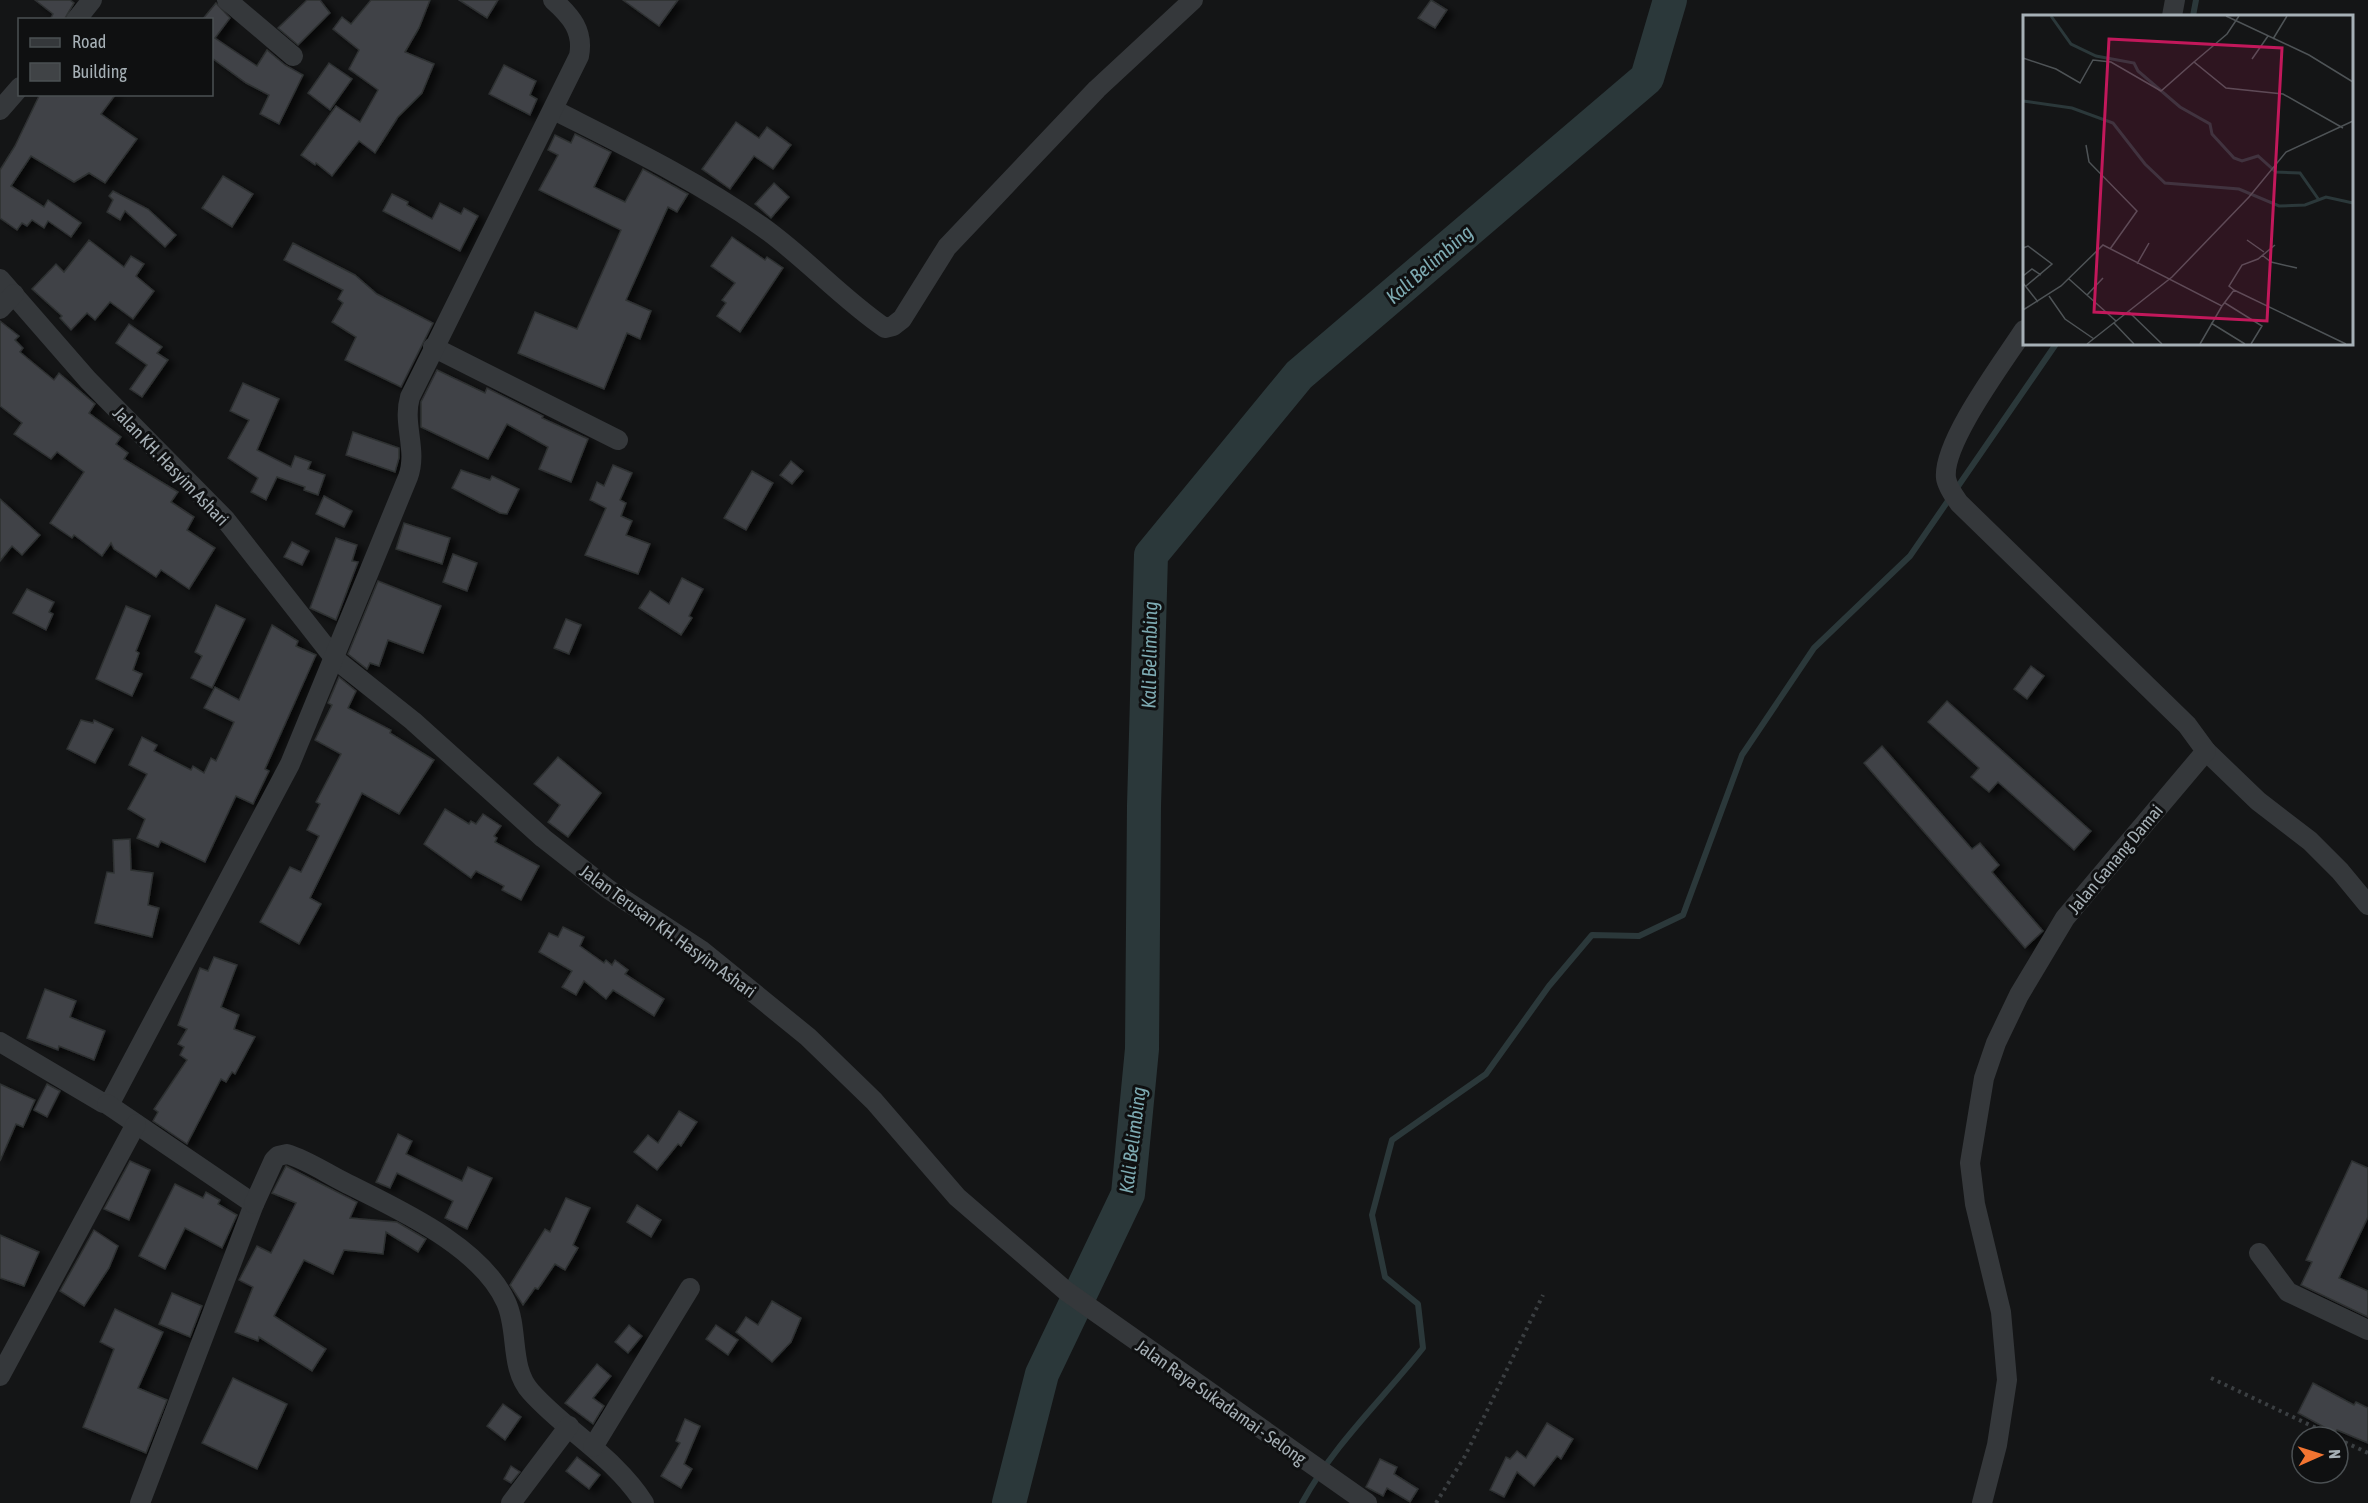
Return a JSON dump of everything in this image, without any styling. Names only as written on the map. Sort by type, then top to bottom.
[{"type":"street","points":[[78,18],[92,0]]},
{"type":"street","points":[[227,0],[293,56]]},
{"type":"street","points":[[107,1104],[112,1101],[120,1089],[290,764],[335,659],[411,468],[412,450],[407,407],[433,347],[554,110],[581,49],[576,25],[553,0]]},
{"type":"street","points":[[554,110],[684,176],[743,214],[885,328],[893,326],[902,319],[947,247],[1097,89],[1193,0]]},
{"type":"street","points":[[2172,15],[2175,0]]},
{"type":"street","points":[[0,110],[18,89]]},
{"type":"street","name":"Jalan KH. Hasyim Ashari","points":[[0,279],[88,380],[225,519],[335,659]]},
{"type":"street","points":[[0,309],[14,294]]},
{"type":"street","points":[[2023,333],[1960,429],[1949,458],[1946,478],[1953,494],[1959,503],[2187,725],[2206,751],[2258,801],[2310,842],[2340,871],[2368,905]]},
{"type":"street","points":[[433,347],[618,440]]},
{"type":"street","name":"Jalan Terusan KH. Hasyim Ashari","points":[[335,659],[413,721],[543,838],[608,889],[701,950],[808,1037],[874,1101],[957,1197],[1072,1295]]},
{"type":"street","name":"Jalan Ganang Damai","points":[[1982,1503],[1997,1445],[2007,1380],[2001,1312],[1975,1204],[1970,1163],[1984,1078],[1996,1043],[2019,995],[2065,918],[2206,751]]},
{"type":"street","points":[[0,1042],[107,1104],[254,1204]]},
{"type":"street","points":[[0,1376],[136,1124]]},
{"type":"street","points":[[140,1503],[254,1204],[274,1160],[278,1156],[287,1154],[407,1214],[471,1257],[490,1277],[506,1301],[514,1327],[516,1356],[523,1381],[530,1392],[624,1476],[644,1503]]},
{"type":"street","points":[[2259,1253],[2288,1292],[2368,1330]]},
{"type":"street","points":[[593,1447],[690,1288]]},
{"type":"street","name":"Jalan Raya Sukadamai - Selong","points":[[1072,1295],[1367,1503]]},
{"type":"street","points":[[511,1503],[569,1426]]},
{"type":"path","points":[[1436,1503],[1465,1456],[1543,1295]]},
{"type":"path","points":[[2211,1378],[2309,1425]]},
{"type":"path","points":[[2350,1445],[2368,1453]]},
{"type":"building","points":[[35,0],[70,0],[74,3],[65,18],[51,18],[53,14]]},
{"type":"building","points":[[307,0],[320,0],[330,13],[298,45],[278,28]]},
{"type":"building","points":[[371,0],[430,0],[419,28],[405,52],[434,64],[422,93],[398,117],[375,153],[359,141],[332,176],[301,155],[336,106],[360,122],[378,90],[349,69],[359,50],[333,29],[342,17],[351,24]]},
{"type":"building","points":[[459,0],[498,0],[487,18]]},
{"type":"building","points":[[623,0],[678,0],[659,26]]},
{"type":"building","points":[[1431,0],[1447,10],[1435,28],[1418,18]]},
{"type":"building","points":[[216,3],[230,18],[215,38],[257,66],[267,50],[285,65],[303,75],[279,124],[260,114],[269,95],[246,83],[213,59],[213,18],[204,18]]},
{"type":"building","points":[[329,63],[352,79],[330,110],[308,93]]},
{"type":"building","points":[[504,65],[536,81],[530,95],[537,99],[530,115],[489,94]]},
{"type":"building","points":[[39,96],[114,96],[101,114],[137,139],[105,183],[89,173],[74,182],[31,156],[11,186],[44,207],[48,200],[81,223],[71,237],[48,221],[44,228],[32,220],[27,226],[22,223],[17,230],[0,218],[0,170],[15,146]]},
{"type":"building","points":[[736,122],[759,138],[767,127],[791,145],[773,169],[754,156],[730,189],[702,169]]},
{"type":"building","points":[[575,134],[611,152],[594,187],[625,202],[643,169],[688,194],[677,212],[668,207],[626,300],[651,311],[640,339],[627,333],[604,389],[518,353],[535,312],[577,329],[621,230],[539,190],[558,155],[548,150],[555,135],[571,143]]},
{"type":"building","points":[[223,176],[253,194],[232,227],[202,208]]},
{"type":"building","points":[[774,183],[789,197],[771,218],[755,204]]},
{"type":"building","points":[[113,191],[148,209],[176,235],[165,247],[125,211],[120,220],[107,212],[113,200],[109,196]]},
{"type":"building","points":[[392,194],[432,219],[440,203],[461,214],[464,208],[478,216],[460,251],[383,211]]},
{"type":"building","points":[[732,237],[765,260],[767,257],[783,268],[740,332],[717,316],[726,303],[722,300],[735,283],[711,266]]},
{"type":"building","points":[[89,240],[124,267],[131,256],[144,264],[136,276],[154,291],[133,319],[110,302],[95,320],[87,313],[71,330],[60,318],[62,316],[32,289],[56,264],[64,272]]},
{"type":"building","points":[[293,243],[355,275],[377,294],[433,323],[401,387],[345,360],[356,337],[332,322],[343,303],[338,299],[343,290],[284,260]]},
{"type":"building","points":[[0,321],[19,336],[15,340],[23,348],[20,352],[54,380],[59,373],[95,404],[89,413],[121,437],[116,444],[128,453],[124,459],[178,492],[171,502],[194,517],[187,530],[215,548],[189,589],[161,570],[156,577],[114,549],[111,543],[102,556],[74,535],[72,538],[50,523],[84,472],[57,452],[51,459],[14,434],[22,423],[0,406]]},
{"type":"building","points":[[129,324],[162,347],[157,353],[168,360],[142,397],[130,389],[147,365],[116,343]]},
{"type":"building","points":[[437,370],[485,393],[487,388],[543,416],[542,418],[588,439],[571,482],[539,469],[548,447],[507,424],[488,459],[421,427],[421,402]]},
{"type":"building","points":[[243,383],[279,399],[257,450],[291,467],[295,456],[311,462],[308,469],[325,475],[318,495],[304,490],[305,487],[277,477],[266,500],[251,492],[258,478],[228,458],[249,420],[230,411]]},
{"type":"building","points":[[353,432],[399,448],[395,472],[346,455]]},
{"type":"building","points":[[791,461],[803,471],[792,484],[780,475]]},
{"type":"building","points":[[613,465],[632,473],[620,500],[626,503],[621,516],[632,521],[626,535],[650,544],[638,574],[585,555],[606,508],[590,500],[597,482],[604,486]]},
{"type":"building","points":[[461,470],[490,480],[492,476],[519,489],[507,514],[500,513],[452,488]]},
{"type":"building","points":[[752,471],[773,483],[746,530],[724,518]]},
{"type":"building","points":[[324,496],[352,511],[344,527],[316,514]]},
{"type":"building","points":[[0,499],[40,535],[22,555],[12,546],[0,561]]},
{"type":"building","points":[[404,523],[450,538],[442,564],[396,549]]},
{"type":"building","points":[[336,538],[357,545],[352,561],[358,562],[336,620],[310,608]]},
{"type":"building","points":[[292,542],[309,551],[302,565],[284,557]]},
{"type":"building","points":[[453,554],[477,563],[467,591],[443,582]]},
{"type":"building","points":[[682,578],[703,589],[689,616],[692,618],[681,635],[639,608],[650,591],[669,604]]},
{"type":"building","points":[[378,581],[441,606],[423,653],[388,640],[379,666],[370,663],[367,669],[348,654]]},
{"type":"building","points":[[27,589],[54,602],[49,612],[53,614],[46,630],[13,613]]},
{"type":"building","points":[[216,605],[245,619],[212,688],[191,678],[202,656],[195,652]]},
{"type":"building","points":[[126,606],[150,616],[136,651],[139,653],[133,670],[142,674],[132,696],[96,679]]},
{"type":"building","points":[[566,619],[581,625],[569,654],[554,648]]},
{"type":"building","points":[[272,625],[298,641],[296,646],[316,655],[265,769],[269,771],[253,804],[236,796],[205,862],[161,841],[158,847],[137,838],[145,819],[128,809],[147,774],[129,765],[142,737],[157,745],[154,751],[191,770],[193,766],[204,773],[211,758],[216,761],[234,722],[204,708],[215,687],[239,700]]},
{"type":"building","points":[[2031,666],[2044,676],[2027,699],[2014,689]]},
{"type":"building","points":[[339,677],[356,691],[348,708],[391,730],[390,733],[434,760],[399,814],[362,793],[310,898],[321,904],[299,944],[260,922],[290,867],[301,872],[319,836],[307,830],[320,804],[316,802],[341,754],[315,740],[332,705],[328,703]]},
{"type":"building","points":[[1947,701],[2091,831],[2074,850],[1998,782],[1989,792],[1971,777],[1979,768],[1928,722]]},
{"type":"building","points":[[81,720],[93,723],[94,720],[113,729],[95,763],[67,749]]},
{"type":"building","points":[[1882,746],[1972,849],[1980,843],[1999,865],[1992,872],[2043,931],[2025,948],[1864,763]]},
{"type":"building","points":[[558,757],[601,793],[568,837],[548,822],[560,805],[534,784]]},
{"type":"building","points":[[445,809],[469,824],[471,821],[476,824],[483,814],[501,826],[494,836],[497,838],[495,842],[539,866],[521,900],[502,890],[504,886],[476,871],[471,878],[424,844]]},
{"type":"building","points":[[130,839],[131,870],[153,873],[148,905],[159,908],[152,937],[95,923],[107,872],[114,873],[113,840]]},
{"type":"building","points":[[563,927],[584,937],[580,946],[604,963],[606,960],[612,965],[615,960],[628,970],[625,974],[664,999],[654,1016],[613,990],[606,999],[584,981],[576,995],[562,987],[572,971],[539,952],[549,933],[558,937]]},
{"type":"building","points":[[214,957],[237,965],[221,1007],[239,1015],[234,1029],[255,1037],[235,1074],[232,1072],[226,1082],[221,1079],[187,1144],[153,1121],[158,1112],[154,1109],[187,1060],[180,1055],[184,1047],[178,1044],[187,1029],[178,1025],[200,968],[208,971]]},
{"type":"building","points":[[45,989],[76,1001],[70,1017],[105,1031],[94,1060],[59,1046],[58,1050],[27,1038]]},
{"type":"building","points":[[0,1084],[35,1100],[23,1127],[16,1124],[0,1161]]},
{"type":"building","points":[[47,1084],[60,1091],[47,1117],[34,1110]]},
{"type":"building","points":[[679,1111],[697,1122],[681,1146],[678,1144],[657,1170],[634,1152],[648,1135],[658,1143]]},
{"type":"building","points":[[398,1134],[412,1141],[406,1154],[462,1181],[468,1167],[492,1178],[467,1229],[445,1218],[453,1201],[397,1173],[390,1188],[376,1182]]},
{"type":"building","points":[[130,1161],[150,1170],[129,1220],[104,1209]]},
{"type":"building","points":[[2352,1161],[2368,1168],[2368,1217],[2339,1278],[2368,1291],[2368,1317],[2301,1285],[2312,1262],[2306,1260]]},
{"type":"building","points":[[286,1166],[357,1202],[350,1218],[397,1222],[426,1239],[418,1252],[386,1232],[383,1254],[344,1250],[333,1274],[304,1260],[274,1316],[326,1349],[312,1371],[259,1337],[258,1341],[235,1332],[253,1287],[239,1280],[257,1246],[271,1253],[296,1203],[272,1193]]},
{"type":"building","points":[[175,1184],[203,1198],[206,1192],[220,1200],[218,1204],[237,1215],[222,1248],[185,1228],[165,1269],[139,1256]]},
{"type":"building","points":[[566,1198],[590,1208],[573,1245],[578,1248],[565,1270],[555,1264],[538,1289],[535,1288],[523,1305],[510,1285],[545,1229],[550,1232]]},
{"type":"building","points":[[637,1205],[661,1220],[651,1237],[627,1222]]},
{"type":"building","points":[[94,1230],[118,1246],[109,1268],[84,1306],[60,1291]]},
{"type":"building","points":[[0,1235],[39,1252],[24,1286],[0,1278]]},
{"type":"building","points":[[172,1293],[202,1306],[190,1337],[159,1324]]},
{"type":"building","points":[[772,1301],[801,1318],[791,1342],[772,1362],[736,1332],[746,1317],[758,1325]]},
{"type":"building","points":[[115,1309],[163,1332],[138,1388],[167,1400],[146,1453],[83,1427],[114,1349],[100,1342]]},
{"type":"building","points":[[629,1325],[642,1336],[628,1353],[615,1342]]},
{"type":"building","points":[[716,1325],[738,1340],[728,1355],[706,1339]]},
{"type":"building","points":[[597,1364],[611,1376],[593,1398],[604,1406],[593,1424],[565,1403]]},
{"type":"building","points":[[233,1378],[287,1404],[257,1469],[202,1443]]},
{"type":"building","points":[[2313,1383],[2354,1405],[2356,1402],[2368,1408],[2368,1443],[2350,1435],[2350,1425],[2320,1425],[2298,1413]]},
{"type":"building","points":[[503,1404],[521,1417],[505,1440],[487,1426]]},
{"type":"building","points":[[685,1419],[700,1426],[684,1464],[692,1469],[681,1488],[661,1476],[680,1443],[676,1441]]},
{"type":"building","points":[[1547,1423],[1573,1439],[1561,1459],[1557,1456],[1534,1486],[1517,1472],[1504,1497],[1490,1490],[1506,1457],[1510,1459],[1517,1451],[1526,1458]]},
{"type":"building","points":[[577,1457],[600,1475],[589,1489],[566,1471]]},
{"type":"building","points":[[1380,1459],[1397,1467],[1394,1474],[1418,1489],[1410,1502],[1387,1488],[1383,1496],[1366,1487]]},
{"type":"building","points":[[511,1466],[520,1472],[511,1483],[504,1479]]},
{"type":"waterway","name":"Kali Belimbing","points":[[1009,1503],[1042,1374],[1128,1194],[1142,1049],[1144,806],[1151,555],[1299,375],[1647,78],[1670,0]]},
{"type":"waterway","points":[[2193,15],[2196,0]]},
{"type":"waterway","points":[[1302,1503],[1329,1461],[1423,1348],[1418,1304],[1385,1277],[1372,1215],[1392,1140],[1486,1074],[1549,986],[1592,935],[1639,936],[1683,915],[1742,755],[1814,648],[1910,556],[2055,345]]}]
